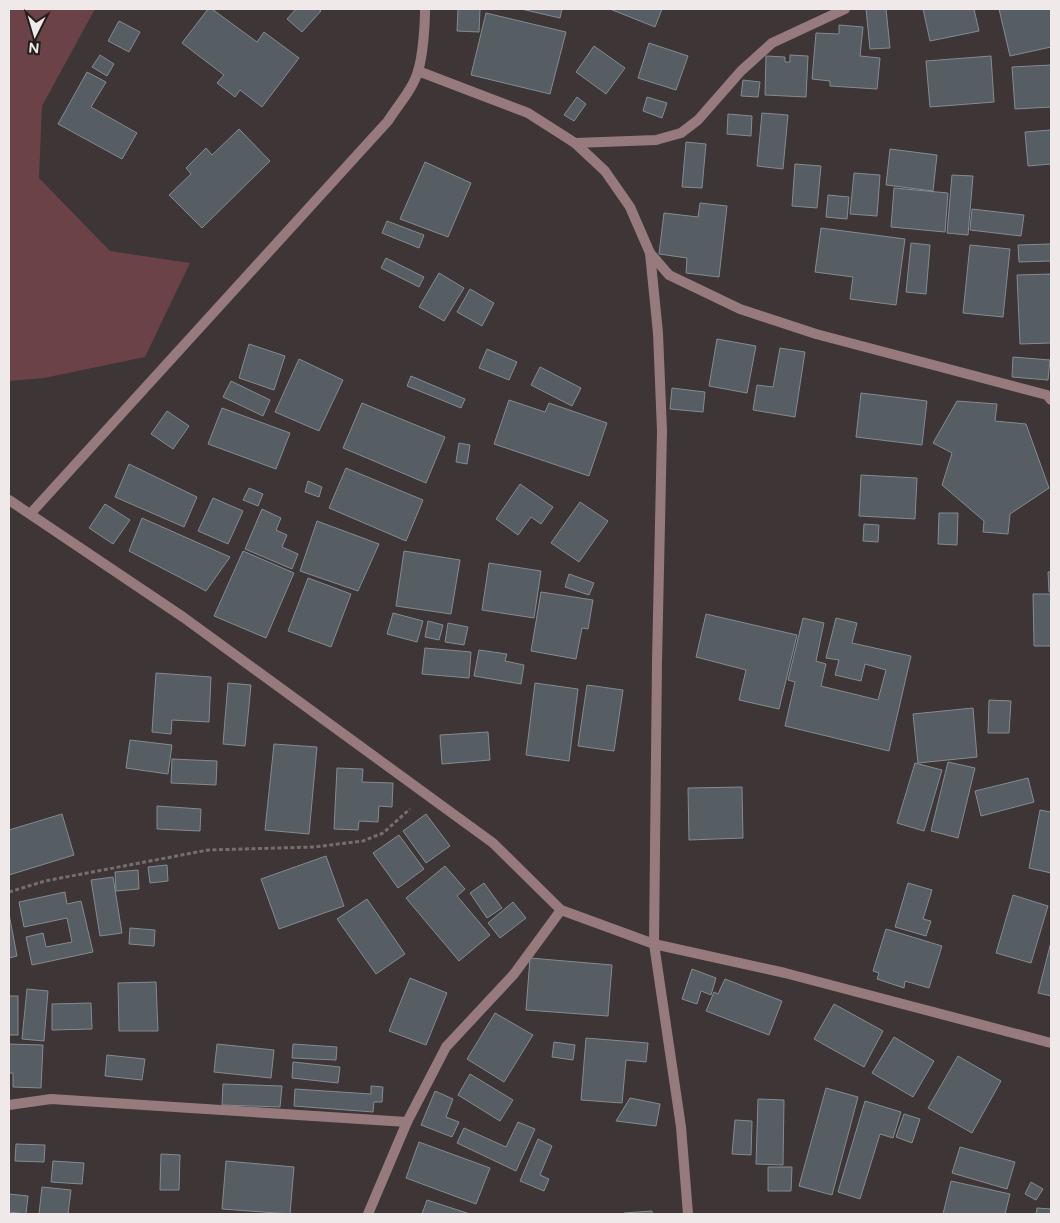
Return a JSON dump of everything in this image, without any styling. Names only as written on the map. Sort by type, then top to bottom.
[{"type":"street","points":[[30,513],[388,121],[406,95],[418,71],[425,23],[425,9]]},
{"type":"street","points":[[575,143],[656,140],[680,133],[698,120],[741,71],[772,43],[809,24],[845,9]]},
{"type":"street","points":[[418,71],[528,113],[575,143],[605,172],[630,206],[650,254],[658,333],[662,431],[654,944],[680,1127],[688,1214]]},
{"type":"street","points":[[650,254],[669,275],[740,309],[816,334],[1047,395],[1051,400]]},
{"type":"street","points":[[9,500],[183,617],[493,843],[561,910],[654,944],[785,973],[1051,1043]]},
{"type":"street","points":[[368,1214],[407,1122],[446,1047],[514,974],[561,910]]},
{"type":"street","points":[[9,1105],[51,1099],[407,1122]]},
{"type":"path","points":[[9,892],[45,881],[200,851],[314,847],[363,841],[383,833],[426,795]]},
{"type":"shaded area","points":[[9,9],[95,9],[42,106],[39,178],[110,251],[190,263],[145,357],[44,378],[9,381]]},
{"type":"building","points":[[208,9],[212,9],[257,42],[264,32],[299,58],[262,107],[240,90],[235,97],[217,83],[224,75],[182,43]]},
{"type":"building","points":[[296,9],[318,9],[321,11],[302,32],[287,19]]},
{"type":"building","points":[[458,9],[480,9],[479,32],[457,31]]},
{"type":"building","points":[[521,9],[562,9],[560,18]]},
{"type":"building","points":[[610,9],[662,9],[655,27]]},
{"type":"building","points":[[866,9],[886,9],[890,48],[870,49]]},
{"type":"building","points":[[923,9],[974,9],[979,31],[930,41]]},
{"type":"building","points":[[999,9],[1051,9],[1051,47],[1010,56]]},
{"type":"building","points":[[486,13],[566,32],[550,94],[471,75]]},
{"type":"building","points":[[119,21],[140,32],[129,52],[108,41]]},
{"type":"building","points":[[839,25],[863,27],[860,56],[880,58],[877,89],[830,86],[830,81],[812,79],[816,33],[839,34]]},
{"type":"building","points":[[649,43],[688,56],[676,90],[638,78]]},
{"type":"building","points":[[594,46],[625,68],[606,94],[576,72]]},
{"type":"building","points":[[100,55],[114,64],[107,76],[92,67]]},
{"type":"building","points":[[790,55],[808,56],[806,97],[765,95],[766,56],[785,57],[785,62],[790,62]]},
{"type":"building","points":[[991,56],[994,102],[930,107],[926,61]]},
{"type":"building","points":[[1051,65],[1051,107],[1015,109],[1012,67]]},
{"type":"building","points":[[87,72],[106,82],[91,107],[137,133],[122,159],[58,124]]},
{"type":"building","points":[[743,80],[760,82],[758,97],[741,96]]},
{"type":"building","points":[[577,97],[586,104],[574,121],[564,115]]},
{"type":"building","points":[[647,97],[667,103],[662,118],[643,111]]},
{"type":"building","points":[[762,113],[788,115],[783,169],[757,166]]},
{"type":"building","points":[[728,114],[752,116],[751,136],[727,134]]},
{"type":"building","points":[[239,129],[270,161],[202,228],[169,195],[191,174],[186,168],[206,148],[212,155]]},
{"type":"building","points":[[1051,130],[1051,164],[1028,166],[1025,132]]},
{"type":"building","points":[[686,142],[706,144],[702,188],[682,187]]},
{"type":"building","points":[[890,149],[937,155],[933,191],[886,185]]},
{"type":"building","points":[[425,162],[471,183],[448,237],[400,219]]},
{"type":"building","points":[[795,164],[821,166],[817,208],[792,206]]},
{"type":"building","points":[[854,173],[880,175],[877,216],[850,214]]},
{"type":"building","points":[[952,175],[973,176],[968,235],[947,233]]},
{"type":"building","points":[[894,188],[948,193],[945,232],[891,227]]},
{"type":"building","points":[[828,195],[849,197],[847,219],[826,217]]},
{"type":"building","points":[[700,203],[727,206],[719,277],[686,273],[687,258],[659,254],[664,213],[698,217]]},
{"type":"building","points":[[972,209],[1024,215],[1021,236],[970,230]]},
{"type":"building","points":[[387,221],[424,235],[419,248],[382,233]]},
{"type":"building","points":[[821,228],[905,239],[896,305],[850,299],[853,277],[815,272]]},
{"type":"building","points":[[911,243],[930,245],[926,294],[906,292]]},
{"type":"building","points":[[1051,244],[1051,261],[1019,262],[1018,245]]},
{"type":"building","points":[[970,245],[1010,249],[1003,317],[963,313]]},
{"type":"building","points":[[386,258],[424,277],[419,287],[381,268]]},
{"type":"building","points":[[439,273],[464,288],[444,321],[419,307]]},
{"type":"building","points":[[1051,274],[1051,343],[1020,344],[1017,275]]},
{"type":"building","points":[[470,289],[494,303],[482,326],[457,312]]},
{"type":"building","points":[[717,339],[756,346],[747,393],[709,386]]},
{"type":"building","points":[[249,344],[285,356],[274,390],[239,378]]},
{"type":"building","points":[[780,348],[805,352],[795,417],[753,410],[757,385],[773,387]]},
{"type":"building","points":[[487,349],[517,362],[509,380],[479,368]]},
{"type":"building","points":[[1013,357],[1050,360],[1048,380],[1012,377]]},
{"type":"building","points":[[299,359],[343,380],[319,431],[275,412]]},
{"type":"building","points":[[540,367],[581,388],[572,406],[531,385]]},
{"type":"building","points":[[411,376],[465,399],[461,408],[407,386]]},
{"type":"building","points":[[231,381],[270,400],[263,416],[223,397]]},
{"type":"building","points":[[672,388],[705,392],[703,412],[670,409]]},
{"type":"building","points":[[861,393],[927,401],[922,445],[856,437]]},
{"type":"building","points":[[509,400],[545,412],[549,403],[607,423],[589,476],[494,444]]},
{"type":"building","points":[[957,401],[997,404],[995,421],[1026,424],[1049,488],[1010,514],[1008,534],[983,532],[984,521],[942,485],[952,453],[933,443]]},
{"type":"building","points":[[362,403],[445,437],[426,483],[343,448]]},
{"type":"building","points":[[222,408],[290,433],[276,469],[208,444]]},
{"type":"building","points":[[167,411],[189,426],[173,449],[151,434]]},
{"type":"building","points":[[459,443],[470,445],[467,464],[456,462]]},
{"type":"building","points":[[129,464],[197,497],[184,527],[115,497]]},
{"type":"building","points":[[346,468],[423,500],[406,541],[329,508]]},
{"type":"building","points":[[861,475],[917,478],[915,519],[859,516]]},
{"type":"building","points":[[308,481],[322,487],[319,497],[305,492]]},
{"type":"building","points":[[520,484],[553,507],[541,524],[531,517],[518,535],[496,519]]},
{"type":"building","points":[[249,488],[263,494],[258,506],[243,500]]},
{"type":"building","points":[[213,498],[243,511],[228,544],[198,531]]},
{"type":"building","points":[[580,502],[608,521],[579,562],[551,543]]},
{"type":"building","points":[[105,504],[130,520],[113,544],[89,528]]},
{"type":"building","points":[[262,509],[281,518],[276,530],[287,535],[282,547],[298,554],[292,569],[245,549]]},
{"type":"building","points":[[939,513],[958,513],[957,545],[938,544]]},
{"type":"building","points":[[142,518],[230,557],[206,591],[129,551]]},
{"type":"building","points":[[317,521],[379,544],[358,591],[300,571]]},
{"type":"building","points":[[864,524],[879,525],[878,542],[863,541]]},
{"type":"building","points":[[243,551],[294,573],[266,638],[214,616]]},
{"type":"building","points":[[404,551],[460,560],[451,614],[396,606]]},
{"type":"building","points":[[489,563],[541,571],[534,618],[482,610]]},
{"type":"building","points":[[1048,572],[1051,572],[1051,592],[1049,592]]},
{"type":"building","points":[[569,574],[594,583],[589,595],[565,587]]},
{"type":"building","points":[[308,578],[351,594],[331,647],[288,631]]},
{"type":"building","points":[[541,592],[593,600],[588,629],[582,628],[576,659],[531,651]]},
{"type":"building","points":[[1033,594],[1051,594],[1051,646],[1034,646]]},
{"type":"building","points":[[393,613],[423,621],[417,642],[387,634]]},
{"type":"building","points":[[706,614],[797,635],[779,709],[739,700],[746,670],[696,657]]},
{"type":"building","points":[[803,618],[824,623],[816,661],[826,664],[821,686],[878,700],[886,670],[865,664],[861,681],[835,675],[839,660],[826,658],[836,618],[857,623],[852,643],[911,656],[889,751],[785,726],[795,682],[788,680]]},
{"type":"building","points":[[428,621],[443,625],[439,640],[425,637]]},
{"type":"building","points":[[448,623],[468,627],[464,645],[445,642]]},
{"type":"building","points":[[425,648],[471,652],[469,678],[422,674]]},
{"type":"building","points":[[479,650],[507,654],[505,661],[524,665],[521,684],[474,676]]},
{"type":"building","points":[[156,673],[211,677],[209,722],[172,720],[171,734],[152,732]]},
{"type":"building","points":[[228,683],[251,685],[245,746],[223,744]]},
{"type":"building","points":[[535,683],[578,689],[569,761],[526,755]]},
{"type":"building","points":[[587,685],[623,690],[614,751],[578,746]]},
{"type":"building","points":[[989,700],[1011,701],[1009,733],[988,733]]},
{"type":"building","points":[[973,708],[977,757],[918,763],[913,714]]},
{"type":"building","points":[[488,732],[490,760],[442,764],[440,735]]},
{"type":"building","points":[[130,740],[172,745],[168,774],[126,768]]},
{"type":"building","points":[[274,744],[317,747],[309,834],[265,830]]},
{"type":"building","points":[[172,759],[217,761],[216,785],[171,783]]},
{"type":"building","points":[[948,762],[975,768],[958,838],[931,831]]},
{"type":"building","points":[[915,763],[942,770],[924,831],[897,823]]},
{"type":"building","points":[[337,768],[363,769],[362,782],[393,783],[392,807],[379,806],[378,822],[359,821],[358,830],[334,829]]},
{"type":"building","points":[[1028,778],[1034,802],[981,816],[975,791]]},
{"type":"building","points":[[742,787],[743,838],[689,840],[688,788]]},
{"type":"building","points":[[157,806],[201,809],[200,831],[157,829]]},
{"type":"building","points":[[1040,810],[1051,812],[1051,873],[1029,868]]},
{"type":"building","points":[[62,814],[74,855],[9,875],[9,830]]},
{"type":"building","points":[[426,814],[450,846],[426,863],[403,831]]},
{"type":"building","points":[[399,835],[424,869],[398,888],[373,853]]},
{"type":"building","points":[[326,856],[344,906],[279,929],[261,879]]},
{"type":"building","points":[[167,865],[168,881],[150,883],[148,867]]},
{"type":"building","points":[[445,866],[465,889],[457,896],[490,935],[459,961],[406,898]]},
{"type":"building","points":[[138,870],[139,889],[116,891],[115,872]]},
{"type":"building","points":[[113,877],[122,933],[100,936],[91,880]]},
{"type":"building","points":[[484,883],[502,908],[487,918],[470,893]]},
{"type":"building","points":[[908,883],[932,890],[923,919],[931,921],[926,936],[895,927]]},
{"type":"building","points":[[65,892],[67,904],[81,901],[93,952],[32,965],[26,937],[43,933],[46,947],[72,942],[67,918],[24,927],[19,902]]},
{"type":"building","points":[[1013,895],[1048,906],[1031,963],[996,953]]},
{"type":"building","points":[[367,899],[405,954],[376,974],[337,919]]},
{"type":"building","points":[[513,902],[526,918],[500,938],[488,923]]},
{"type":"building","points":[[9,914],[17,956],[9,958]]},
{"type":"building","points":[[130,928],[155,930],[154,946],[129,944]]},
{"type":"building","points":[[886,929],[942,946],[929,988],[905,981],[904,988],[877,979],[879,973],[873,971]]},
{"type":"building","points":[[1051,942],[1051,996],[1038,993]]},
{"type":"building","points":[[530,958],[612,965],[608,1016],[526,1010]]},
{"type":"building","points":[[692,969],[716,978],[711,995],[701,991],[697,1004],[682,999]]},
{"type":"building","points":[[410,978],[447,993],[426,1045],[389,1031]]},
{"type":"building","points":[[725,979],[782,1001],[769,1035],[706,1011],[714,992],[718,994]]},
{"type":"building","points":[[156,982],[158,1031],[119,1031],[118,983]]},
{"type":"building","points":[[27,989],[48,991],[44,1041],[22,1039]]},
{"type":"building","points":[[9,996],[18,996],[18,1035],[9,1035]]},
{"type":"building","points":[[91,1003],[92,1029],[52,1030],[52,1004]]},
{"type":"building","points":[[834,1004],[883,1031],[864,1067],[814,1039]]},
{"type":"building","points":[[495,1013],[533,1035],[504,1082],[467,1059]]},
{"type":"building","points":[[894,1037],[934,1061],[913,1097],[872,1073]]},
{"type":"building","points":[[586,1038],[648,1043],[646,1062],[626,1060],[622,1103],[581,1100]]},
{"type":"building","points":[[554,1042],[575,1045],[573,1060],[552,1057]]},
{"type":"building","points":[[9,1044],[43,1045],[41,1088],[13,1087],[13,1073],[9,1073]]},
{"type":"building","points":[[217,1044],[274,1050],[271,1078],[214,1072]]},
{"type":"building","points":[[293,1044],[337,1047],[336,1060],[292,1058]]},
{"type":"building","points":[[107,1055],[145,1059],[142,1080],[105,1076]]},
{"type":"building","points":[[958,1056],[1001,1081],[972,1133],[928,1108]]},
{"type":"building","points":[[293,1062],[340,1067],[338,1083],[292,1078]]},
{"type":"building","points":[[470,1074],[513,1100],[500,1121],[458,1095]]},
{"type":"building","points":[[223,1084],[282,1086],[280,1107],[222,1105]]},
{"type":"building","points":[[371,1086],[383,1087],[382,1102],[374,1102],[373,1112],[294,1106],[295,1089],[371,1094]]},
{"type":"building","points":[[826,1088],[858,1097],[832,1195],[799,1186]]},
{"type":"building","points":[[435,1091],[453,1099],[446,1117],[459,1122],[452,1137],[421,1125]]},
{"type":"building","points":[[630,1098],[660,1104],[656,1126],[616,1121]]},
{"type":"building","points":[[758,1099],[784,1100],[783,1165],[756,1164]]},
{"type":"building","points":[[865,1101],[901,1112],[893,1138],[880,1134],[860,1199],[838,1192]]},
{"type":"building","points":[[904,1114],[920,1119],[912,1143],[896,1137]]},
{"type":"building","points":[[735,1120],[752,1121],[751,1155],[732,1154]]},
{"type":"building","points":[[518,1122],[535,1129],[516,1171],[457,1143],[464,1128],[506,1147]]},
{"type":"building","points":[[538,1139],[552,1146],[540,1175],[549,1179],[544,1191],[520,1181]]},
{"type":"building","points":[[419,1142],[490,1168],[476,1204],[406,1178]]},
{"type":"building","points":[[16,1144],[45,1145],[44,1162],[15,1161]]},
{"type":"building","points":[[960,1147],[1015,1162],[1007,1189],[952,1173]]},
{"type":"building","points":[[161,1154],[180,1155],[179,1190],[160,1190]]},
{"type":"building","points":[[53,1161],[84,1163],[82,1184],[51,1182]]},
{"type":"building","points":[[226,1161],[294,1167],[290,1214],[222,1209]]},
{"type":"building","points":[[768,1167],[792,1167],[791,1191],[768,1191]]},
{"type":"building","points":[[951,1181],[1010,1194],[1005,1214],[943,1214]]},
{"type":"building","points":[[1031,1182],[1043,1189],[1036,1200],[1025,1194]]},
{"type":"building","points":[[42,1187],[71,1190],[68,1214],[39,1214]]},
{"type":"building","points":[[9,1194],[28,1196],[26,1214],[9,1212]]},
{"type":"building","points":[[427,1200],[470,1214],[422,1214]]},
{"type":"building","points":[[1037,1208],[1051,1209],[1051,1214],[1036,1214]]},
{"type":"building","points":[[652,1211],[652,1214],[624,1213]]}]
